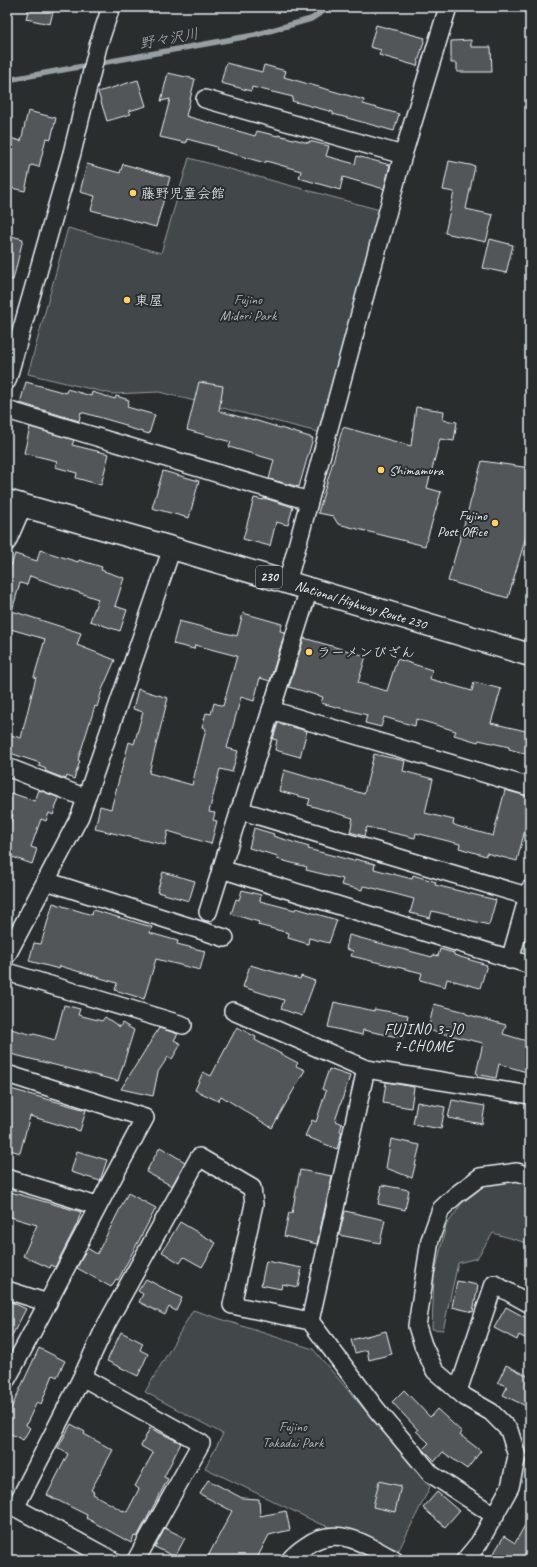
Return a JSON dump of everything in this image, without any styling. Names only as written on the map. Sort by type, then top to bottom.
[{"type":"highway","name":"National Highway Route 230","points":[[15,503],[172,548],[530,656]]},
{"type":"street","points":[[7,381],[72,153],[98,46],[111,7]]},
{"type":"street","points":[[287,583],[403,155],[448,7]]},
{"type":"street","points":[[204,99],[403,155]]},
{"type":"street","points":[[7,410],[309,501]]},
{"type":"street","points":[[7,542],[15,503]]},
{"type":"street","points":[[7,955],[80,816],[172,548]]},
{"type":"street","points":[[208,912],[308,589]]},
{"type":"street","points":[[271,710],[530,787]]},
{"type":"street","points":[[7,767],[86,798]]},
{"type":"street","points":[[239,810],[529,894],[510,960]]},
{"type":"street","points":[[221,868],[530,966]]},
{"type":"street","points":[[46,881],[225,938]]},
{"type":"street","points":[[7,972],[183,1025]]},
{"type":"street","points":[[233,1011],[366,1069],[530,1095]]},
{"type":"street","points":[[310,1321],[366,1069]]},
{"type":"street","points":[[7,1074],[145,1118],[97,1206],[48,1303],[7,1379]]},
{"type":"street","points":[[112,1560],[11,1505],[82,1377],[106,1325],[199,1157],[252,1188],[254,1204],[232,1306],[310,1321],[377,1410],[431,1474],[494,1516]]},
{"type":"street","points":[[465,1560],[479,1543],[510,1487],[517,1456],[509,1430],[491,1412],[465,1398],[435,1371],[423,1345],[417,1326],[430,1240],[441,1209],[456,1195],[480,1177],[517,1172],[530,1176]]},
{"type":"street","points":[[7,1178],[97,1206]]},
{"type":"street","points":[[458,1391],[494,1284],[530,1304]]},
{"type":"street","points":[[7,1290],[48,1303]]},
{"type":"street","points":[[82,1377],[202,1443],[136,1560]]},
{"type":"street","points":[[290,1560],[292,1556],[313,1541],[337,1535],[364,1542],[394,1560]]},
{"type":"green space","name":"Fujino Midori Park","points":[[189,158],[380,210],[318,432],[159,392],[112,394],[28,374],[68,228],[161,253]]},
{"type":"green space","points":[[515,1180],[530,1184],[530,1244],[493,1233],[477,1258],[458,1263],[443,1330],[432,1329],[434,1277],[446,1226],[462,1203],[487,1184]]},
{"type":"green space","name":"Fujino Takadai Park","points":[[193,1310],[313,1349],[430,1487],[399,1550],[318,1523],[205,1468],[223,1434],[145,1392]]},
{"type":"building","points":[[29,7],[54,7],[50,24],[26,19]]},
{"type":"building","points":[[376,25],[425,38],[417,66],[379,55],[381,50],[370,47]]},
{"type":"building","points":[[471,40],[471,47],[491,47],[492,72],[457,72],[457,63],[451,63],[451,41]]},
{"type":"building","points":[[226,63],[262,72],[264,65],[286,71],[284,77],[364,100],[363,104],[399,114],[394,131],[292,101],[293,97],[252,87],[251,91],[221,83]]},
{"type":"building","points":[[168,73],[195,79],[186,116],[255,136],[257,131],[329,146],[326,156],[355,164],[357,156],[390,165],[384,189],[343,177],[340,190],[299,178],[301,171],[266,161],[265,163],[187,139],[186,143],[160,137],[170,99],[161,101]]},
{"type":"building","points":[[138,80],[146,106],[129,111],[131,114],[107,121],[98,92]]},
{"type":"building","points":[[28,111],[56,118],[51,139],[46,138],[39,167],[31,165],[25,191],[7,187],[7,149],[10,138],[21,141]]},
{"type":"building","points":[[449,161],[475,166],[466,209],[493,215],[486,242],[445,233],[454,192],[443,190]]},
{"type":"building","points":[[87,164],[120,173],[123,164],[170,177],[156,227],[91,210],[95,196],[80,192]]},
{"type":"building","points":[[7,235],[23,239],[13,280],[7,280]]},
{"type":"building","points":[[490,239],[513,245],[506,273],[483,268]]},
{"type":"building","points":[[26,382],[66,393],[67,389],[91,396],[92,392],[115,399],[116,396],[129,400],[127,407],[155,415],[149,434],[126,427],[126,425],[81,412],[79,421],[20,403]]},
{"type":"building","points":[[199,382],[223,386],[219,411],[313,438],[299,487],[269,479],[274,460],[229,447],[231,442],[187,430]]},
{"type":"building","name":"Shimamura","points":[[416,407],[444,411],[443,420],[457,422],[454,441],[440,439],[427,488],[441,492],[425,546],[338,524],[333,516],[318,513],[343,427],[411,446]]},
{"type":"building","points":[[30,427],[74,440],[72,445],[109,454],[101,485],[76,478],[77,473],[55,467],[57,461],[24,453]]},
{"type":"building","points":[[482,461],[530,468],[530,523],[508,598],[448,581]]},
{"type":"building","points":[[163,471],[199,481],[189,518],[152,508]]},
{"type":"building","points":[[254,498],[264,500],[264,498],[293,507],[288,525],[276,522],[270,546],[243,539]]},
{"type":"building","points":[[40,550],[78,562],[79,560],[102,567],[101,570],[124,578],[115,606],[127,610],[120,631],[90,621],[98,599],[30,576],[27,585],[20,583],[12,611],[81,633],[77,645],[115,660],[102,690],[97,707],[95,706],[78,760],[80,761],[74,779],[67,776],[66,779],[45,771],[46,769],[39,766],[40,763],[7,752],[7,734],[21,738],[36,677],[34,677],[45,639],[7,628],[7,577],[15,554],[37,561]]},
{"type":"building","points":[[243,613],[282,624],[280,631],[285,632],[270,681],[260,678],[254,701],[241,697],[227,748],[238,751],[232,772],[220,769],[209,812],[215,813],[213,820],[217,821],[211,844],[168,831],[165,845],[95,829],[100,806],[111,809],[129,742],[134,744],[143,712],[133,709],[138,689],[168,698],[149,773],[192,785],[206,729],[202,727],[206,713],[211,714],[214,703],[223,706],[237,656],[195,645],[194,649],[173,644],[179,621],[237,636]]},
{"type":"building","points":[[304,638],[366,656],[358,683],[387,691],[397,659],[432,670],[430,679],[472,691],[474,682],[501,689],[491,723],[530,732],[530,755],[509,749],[509,747],[479,740],[478,742],[454,735],[456,731],[416,719],[415,726],[384,717],[381,727],[365,723],[367,715],[321,703],[323,697],[289,687]]},
{"type":"building","points":[[278,723],[307,731],[300,757],[275,750],[277,740],[273,739]]},
{"type":"building","points":[[374,754],[405,761],[403,771],[433,779],[425,813],[454,820],[453,824],[457,826],[493,836],[505,790],[530,797],[530,818],[528,818],[517,861],[486,853],[486,856],[459,848],[460,844],[416,833],[415,838],[367,827],[364,836],[350,832],[353,818],[308,805],[310,799],[279,791],[284,770],[364,794]]},
{"type":"building","points":[[39,790],[59,798],[53,815],[49,813],[46,821],[41,819],[31,847],[37,849],[32,864],[7,855],[7,832],[13,815],[7,813],[7,805],[11,793],[35,801]]},
{"type":"building","points":[[254,828],[274,834],[273,836],[309,847],[308,849],[354,861],[355,859],[375,864],[374,869],[412,879],[413,875],[436,882],[435,885],[496,900],[489,925],[432,911],[430,918],[410,913],[414,899],[369,887],[363,886],[362,890],[341,885],[343,879],[306,870],[307,867],[277,859],[278,856],[249,848]]},
{"type":"building","points":[[163,872],[195,881],[189,901],[157,892]]},
{"type":"building","points":[[242,890],[261,895],[260,901],[295,910],[296,908],[337,920],[329,943],[309,938],[308,944],[288,938],[289,933],[258,925],[259,922],[231,914],[236,899],[239,900]]},
{"type":"building","points":[[53,903],[92,915],[93,910],[152,927],[150,933],[178,941],[177,944],[205,951],[200,970],[156,959],[144,999],[115,990],[117,983],[60,966],[59,969],[29,961],[34,943],[41,944]]},
{"type":"building","points":[[349,935],[432,957],[433,955],[438,956],[440,949],[487,965],[480,988],[447,979],[445,987],[420,980],[422,973],[351,956],[353,951],[346,949]]},
{"type":"building","points":[[250,965],[300,979],[301,976],[315,981],[302,1016],[281,1009],[284,1000],[243,987]]},
{"type":"building","points":[[334,1002],[374,1011],[374,1009],[408,1015],[403,1038],[363,1030],[362,1035],[328,1027]]},
{"type":"building","points":[[434,1004],[466,1012],[466,1014],[506,1025],[503,1034],[530,1042],[530,1073],[499,1064],[496,1078],[476,1074],[483,1043],[428,1030]]},
{"type":"building","points":[[64,1005],[80,1009],[78,1015],[102,1021],[105,1017],[120,1027],[122,1023],[134,1030],[118,1081],[7,1053],[7,1028],[55,1040]]},
{"type":"building","points":[[237,1027],[256,1037],[255,1040],[298,1063],[296,1066],[305,1070],[272,1128],[221,1096],[218,1101],[195,1090],[203,1072],[211,1076]]},
{"type":"building","points":[[159,1028],[178,1034],[174,1040],[181,1044],[172,1059],[168,1057],[158,1072],[153,1096],[121,1089]]},
{"type":"building","points":[[329,1069],[350,1076],[335,1121],[342,1124],[340,1131],[342,1132],[337,1149],[305,1136],[312,1120],[316,1122],[326,1091],[322,1089]]},
{"type":"building","points":[[386,1082],[414,1087],[411,1108],[383,1103]]},
{"type":"building","points":[[7,1088],[86,1110],[80,1131],[30,1116],[20,1153],[7,1149]]},
{"type":"building","points":[[452,1100],[485,1106],[482,1124],[448,1118]]},
{"type":"building","points":[[417,1102],[445,1107],[441,1129],[413,1124]]},
{"type":"building","points":[[391,1139],[420,1145],[412,1178],[386,1168]]},
{"type":"building","points":[[160,1147],[185,1162],[172,1186],[146,1172]]},
{"type":"building","points":[[77,1151],[107,1160],[100,1181],[71,1172]]},
{"type":"building","points":[[300,1170],[332,1176],[317,1244],[284,1236],[289,1212],[292,1213]]},
{"type":"building","points":[[382,1185],[409,1190],[405,1210],[378,1204]]},
{"type":"building","points":[[7,1191],[81,1212],[77,1224],[55,1267],[51,1265],[50,1268],[23,1256],[37,1225],[7,1216]]},
{"type":"building","points":[[128,1193],[156,1208],[118,1280],[116,1279],[111,1287],[77,1268],[87,1248],[97,1254]]},
{"type":"building","points":[[345,1211],[385,1220],[380,1243],[339,1235]]},
{"type":"building","points":[[180,1222],[216,1243],[202,1267],[184,1257],[180,1263],[162,1252]]},
{"type":"building","points":[[266,1261],[302,1268],[298,1287],[282,1284],[281,1289],[261,1285]]},
{"type":"building","points":[[146,1279],[182,1298],[176,1311],[169,1307],[165,1315],[139,1302],[143,1294],[138,1291]]},
{"type":"building","points":[[457,1281],[478,1285],[473,1312],[452,1307]]},
{"type":"building","points":[[7,1300],[26,1309],[7,1345]]},
{"type":"building","points":[[506,1307],[530,1320],[530,1341],[519,1335],[517,1340],[494,1328]]},
{"type":"building","points":[[386,1331],[392,1354],[369,1360],[367,1350],[355,1353],[351,1340]]},
{"type":"building","points":[[121,1332],[143,1343],[140,1350],[148,1354],[138,1376],[107,1361]]},
{"type":"building","points":[[39,1348],[65,1361],[57,1377],[53,1375],[41,1404],[37,1402],[26,1425],[30,1428],[23,1440],[7,1432],[7,1417]]},
{"type":"building","points":[[506,1365],[530,1377],[530,1408],[503,1395],[507,1387],[498,1382]]},
{"type":"building","points":[[404,1390],[430,1417],[437,1409],[462,1432],[460,1435],[481,1451],[467,1469],[443,1452],[435,1461],[423,1449],[429,1443],[416,1431],[418,1430],[392,1402]]},
{"type":"building","points":[[71,1424],[85,1432],[84,1434],[113,1450],[91,1490],[94,1492],[93,1494],[127,1512],[139,1489],[135,1486],[153,1453],[141,1446],[150,1428],[181,1443],[164,1477],[168,1479],[137,1537],[134,1536],[131,1543],[86,1518],[87,1515],[47,1495],[68,1454],[58,1448]]},
{"type":"building","points":[[208,1480],[242,1498],[259,1499],[260,1516],[286,1511],[290,1530],[269,1535],[256,1560],[206,1560],[232,1511],[200,1494]]},
{"type":"building","points":[[379,1481],[401,1486],[395,1512],[373,1507]]},
{"type":"building","points":[[437,1492],[459,1511],[445,1527],[423,1508]]},
{"type":"building","points":[[530,1516],[530,1548],[522,1560],[494,1560],[497,1555],[494,1553],[504,1536],[515,1543]]},
{"type":"building","points":[[165,1528],[185,1538],[175,1557],[155,1547]]},
{"type":"waterway","name":"野々沢川","points":[[7,80],[255,35],[311,19],[330,7]]},
{"type":"place","name":"藤野児童会館","points":[[133,193]]},
{"type":"place","name":"東屋","points":[[127,300]]},
{"type":"place","name":"Shimamura","points":[[381,470]]},
{"type":"place","name":"Fujino Post Office","points":[[495,523]]},
{"type":"place","name":"ラーメンびざん","points":[[309,652]]},
{"type":"district","name":"FUJINO 3-JO 7-CHOME","points":[[424,1038]]}]
